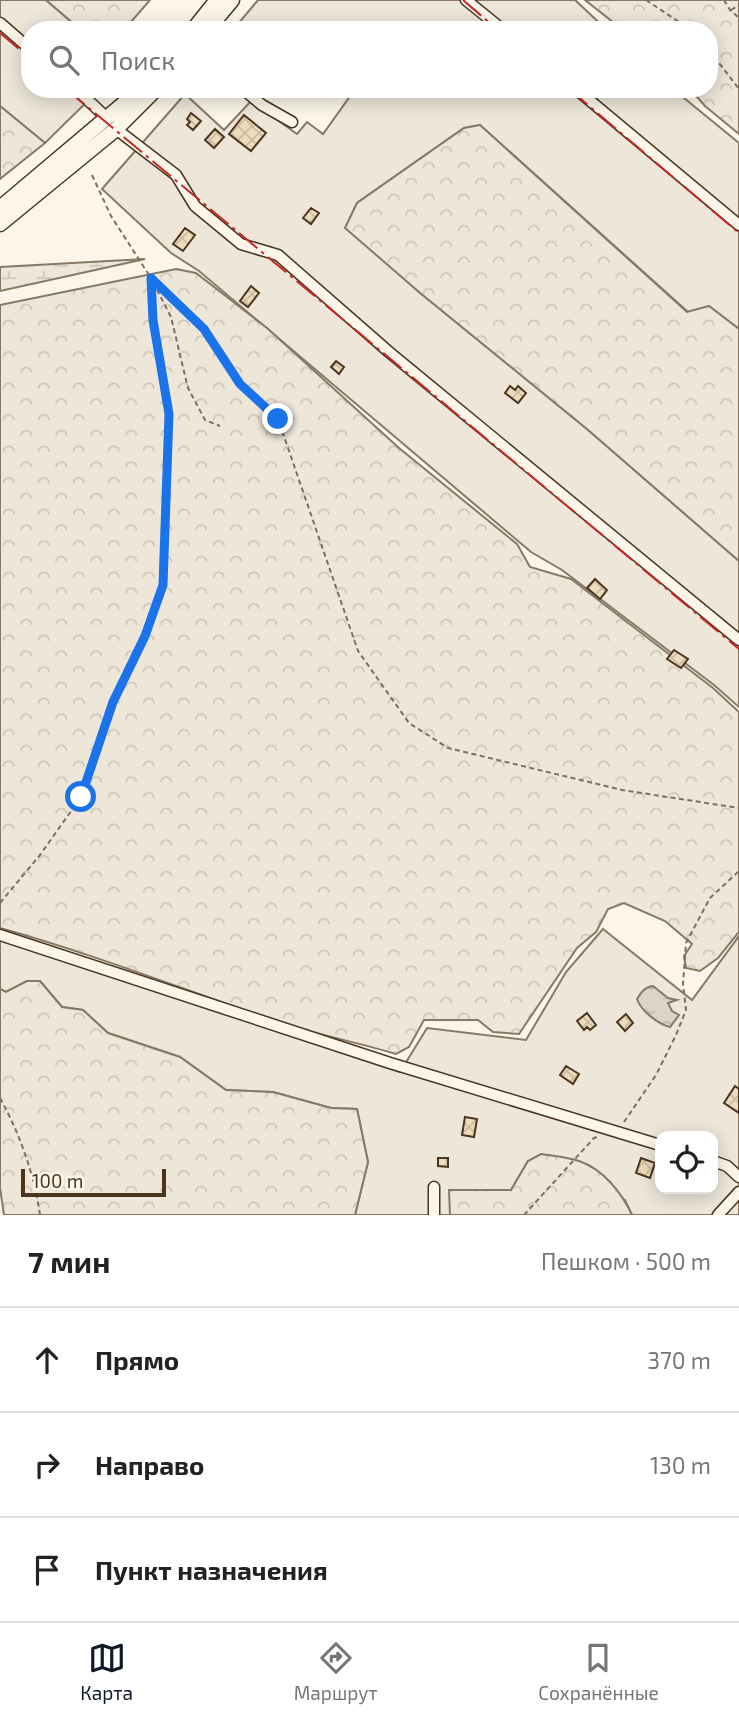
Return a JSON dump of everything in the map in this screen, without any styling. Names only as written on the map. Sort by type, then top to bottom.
[{"type":"main road","points":[[200,21],[217,0]]},
{"type":"main road","points":[[214,21],[232,0]]},
{"type":"main road","points":[[0,224],[112,124],[134,98]]},
{"type":"main road","points":[[0,208],[145,98]]},
{"type":"street","points":[[466,0],[492,21]]},
{"type":"street","points":[[0,23],[21,41]]},
{"type":"street","points":[[85,98],[112,124],[176,175],[195,206],[241,244],[278,255],[399,360],[739,640]]},
{"type":"street","points":[[254,98],[292,122]]},
{"type":"street","points":[[587,98],[739,225]]},
{"type":"street","points":[[0,935],[390,1063],[655,1143]]},
{"type":"street","points":[[718,1163],[727,1166],[739,1177]]},
{"type":"street","points":[[434,1187],[434,1215]]},
{"type":"street","points":[[718,1215],[739,1192]]},
{"type":"path","points":[[646,0],[678,21]]},
{"type":"path","points":[[724,0],[739,18]]},
{"type":"path","points":[[730,10],[739,5]]},
{"type":"path","points":[[718,62],[739,89]]},
{"type":"path","points":[[92,175],[111,216],[151,278],[171,317],[188,388],[205,420],[220,426]]},
{"type":"path","points":[[151,278],[204,329],[240,384],[278,419],[358,651],[409,723],[448,748],[621,790],[739,808]]},
{"type":"path","points":[[0,903],[40,855],[81,797],[113,702],[145,636],[163,585],[169,414],[153,320],[151,278]]},
{"type":"path","points":[[524,1215],[594,1138],[619,1132],[631,1109],[656,1075],[685,1010],[683,984],[686,943],[710,898],[739,872]]},
{"type":"path","points":[[0,1098],[13,1121],[36,1190],[40,1215]]},
{"type":"green space","points":[[0,0],[46,0],[70,21],[21,21],[21,98],[91,98],[45,143],[0,106]]},
{"type":"green space","points":[[46,0],[150,0],[132,21],[70,21]]},
{"type":"green space","points":[[258,0],[575,0],[597,21],[240,21]]},
{"type":"green space","points":[[585,0],[739,0],[739,134],[698,98],[718,98],[718,21],[612,21]]},
{"type":"green space","points":[[182,98],[189,98],[224,130],[251,101],[297,134],[307,122],[323,134],[349,98],[684,98],[739,143],[739,329],[709,306],[688,312],[480,125],[464,128],[357,203],[346,227],[419,292],[587,429],[739,561],[739,707],[562,570],[531,552],[199,271],[171,253],[102,189]]},
{"type":"green space","points":[[0,106],[45,143],[0,179]]},
{"type":"green space","points":[[480,125],[687,312],[709,306],[739,329],[739,561],[587,429],[345,228],[357,203],[464,128]]},
{"type":"green space","points":[[145,259],[0,291],[0,267]]},
{"type":"green space","points":[[176,269],[196,273],[267,328],[399,448],[517,544],[530,567],[571,579],[713,688],[739,712],[739,932],[718,958],[700,971],[686,968],[684,956],[692,944],[665,921],[624,903],[608,909],[596,932],[577,948],[519,1034],[493,1032],[478,1020],[424,1020],[409,1047],[396,1054],[288,1025],[108,962],[0,928],[0,305]]},
{"type":"green space","points":[[603,929],[692,1000],[739,936],[739,1215],[632,1215],[625,1200],[528,1161],[511,1190],[450,1190],[450,1215],[355,1215],[368,1162],[357,1109],[331,1108],[273,1092],[226,1090],[180,1057],[108,1033],[83,1010],[62,1007],[40,981],[27,981],[6,992],[0,989],[0,939],[400,1072],[427,1028],[526,1040],[566,972]]},
{"type":"green space","points":[[27,981],[40,981],[62,1007],[83,1010],[108,1033],[180,1057],[226,1090],[273,1092],[331,1108],[357,1109],[368,1162],[355,1215],[4,1215],[0,1188],[0,989],[6,992]]},
{"type":"green space","points":[[541,1154],[574,1160],[596,1170],[617,1190],[632,1215],[450,1215],[449,1190],[511,1190],[528,1161]]},
{"type":"water","points":[[653,986],[668,998],[677,1000],[668,1003],[672,1011],[679,1015],[670,1027],[650,1016],[637,999],[644,990]]},
{"type":"building","points":[[191,113],[201,121],[193,130],[187,125]]},
{"type":"building","points":[[244,115],[266,133],[251,151],[229,134]]},
{"type":"building","points":[[215,129],[224,137],[214,148],[205,140]]},
{"type":"building","points":[[311,208],[319,213],[311,224],[303,218]]},
{"type":"building","points":[[185,228],[195,235],[183,251],[173,244]]},
{"type":"building","points":[[251,286],[259,293],[248,307],[240,301]]},
{"type":"building","points":[[336,361],[344,367],[339,374],[331,367]]},
{"type":"building","points":[[510,386],[515,390],[518,386],[526,393],[518,403],[505,393]]},
{"type":"building","points":[[595,579],[607,590],[600,599],[587,588]]},
{"type":"building","points":[[674,650],[688,659],[681,668],[667,659]]},
{"type":"building","points":[[587,1013],[596,1025],[590,1030],[587,1027],[584,1030],[577,1021]]},
{"type":"building","points":[[626,1014],[633,1023],[625,1031],[617,1022]]},
{"type":"building","points":[[566,1066],[579,1074],[573,1084],[560,1075]]},
{"type":"building","points":[[735,1086],[739,1089],[739,1113],[724,1103]]},
{"type":"building","points":[[465,1117],[477,1119],[474,1137],[462,1135]]},
{"type":"building","points":[[438,1158],[448,1158],[448,1167],[438,1166]]},
{"type":"building","points":[[641,1158],[655,1163],[650,1178],[636,1173]]},
{"type":"power","points":[[463,0],[488,21]]},
{"type":"power","points":[[0,33],[21,50]]},
{"type":"power","points":[[77,98],[739,649]]},
{"type":"power","points":[[580,98],[739,233]]},
{"type":"route","points":[[81,797],[113,702],[145,636],[163,585],[169,414],[153,320],[151,278],[204,329],[240,384],[278,419]]}]
